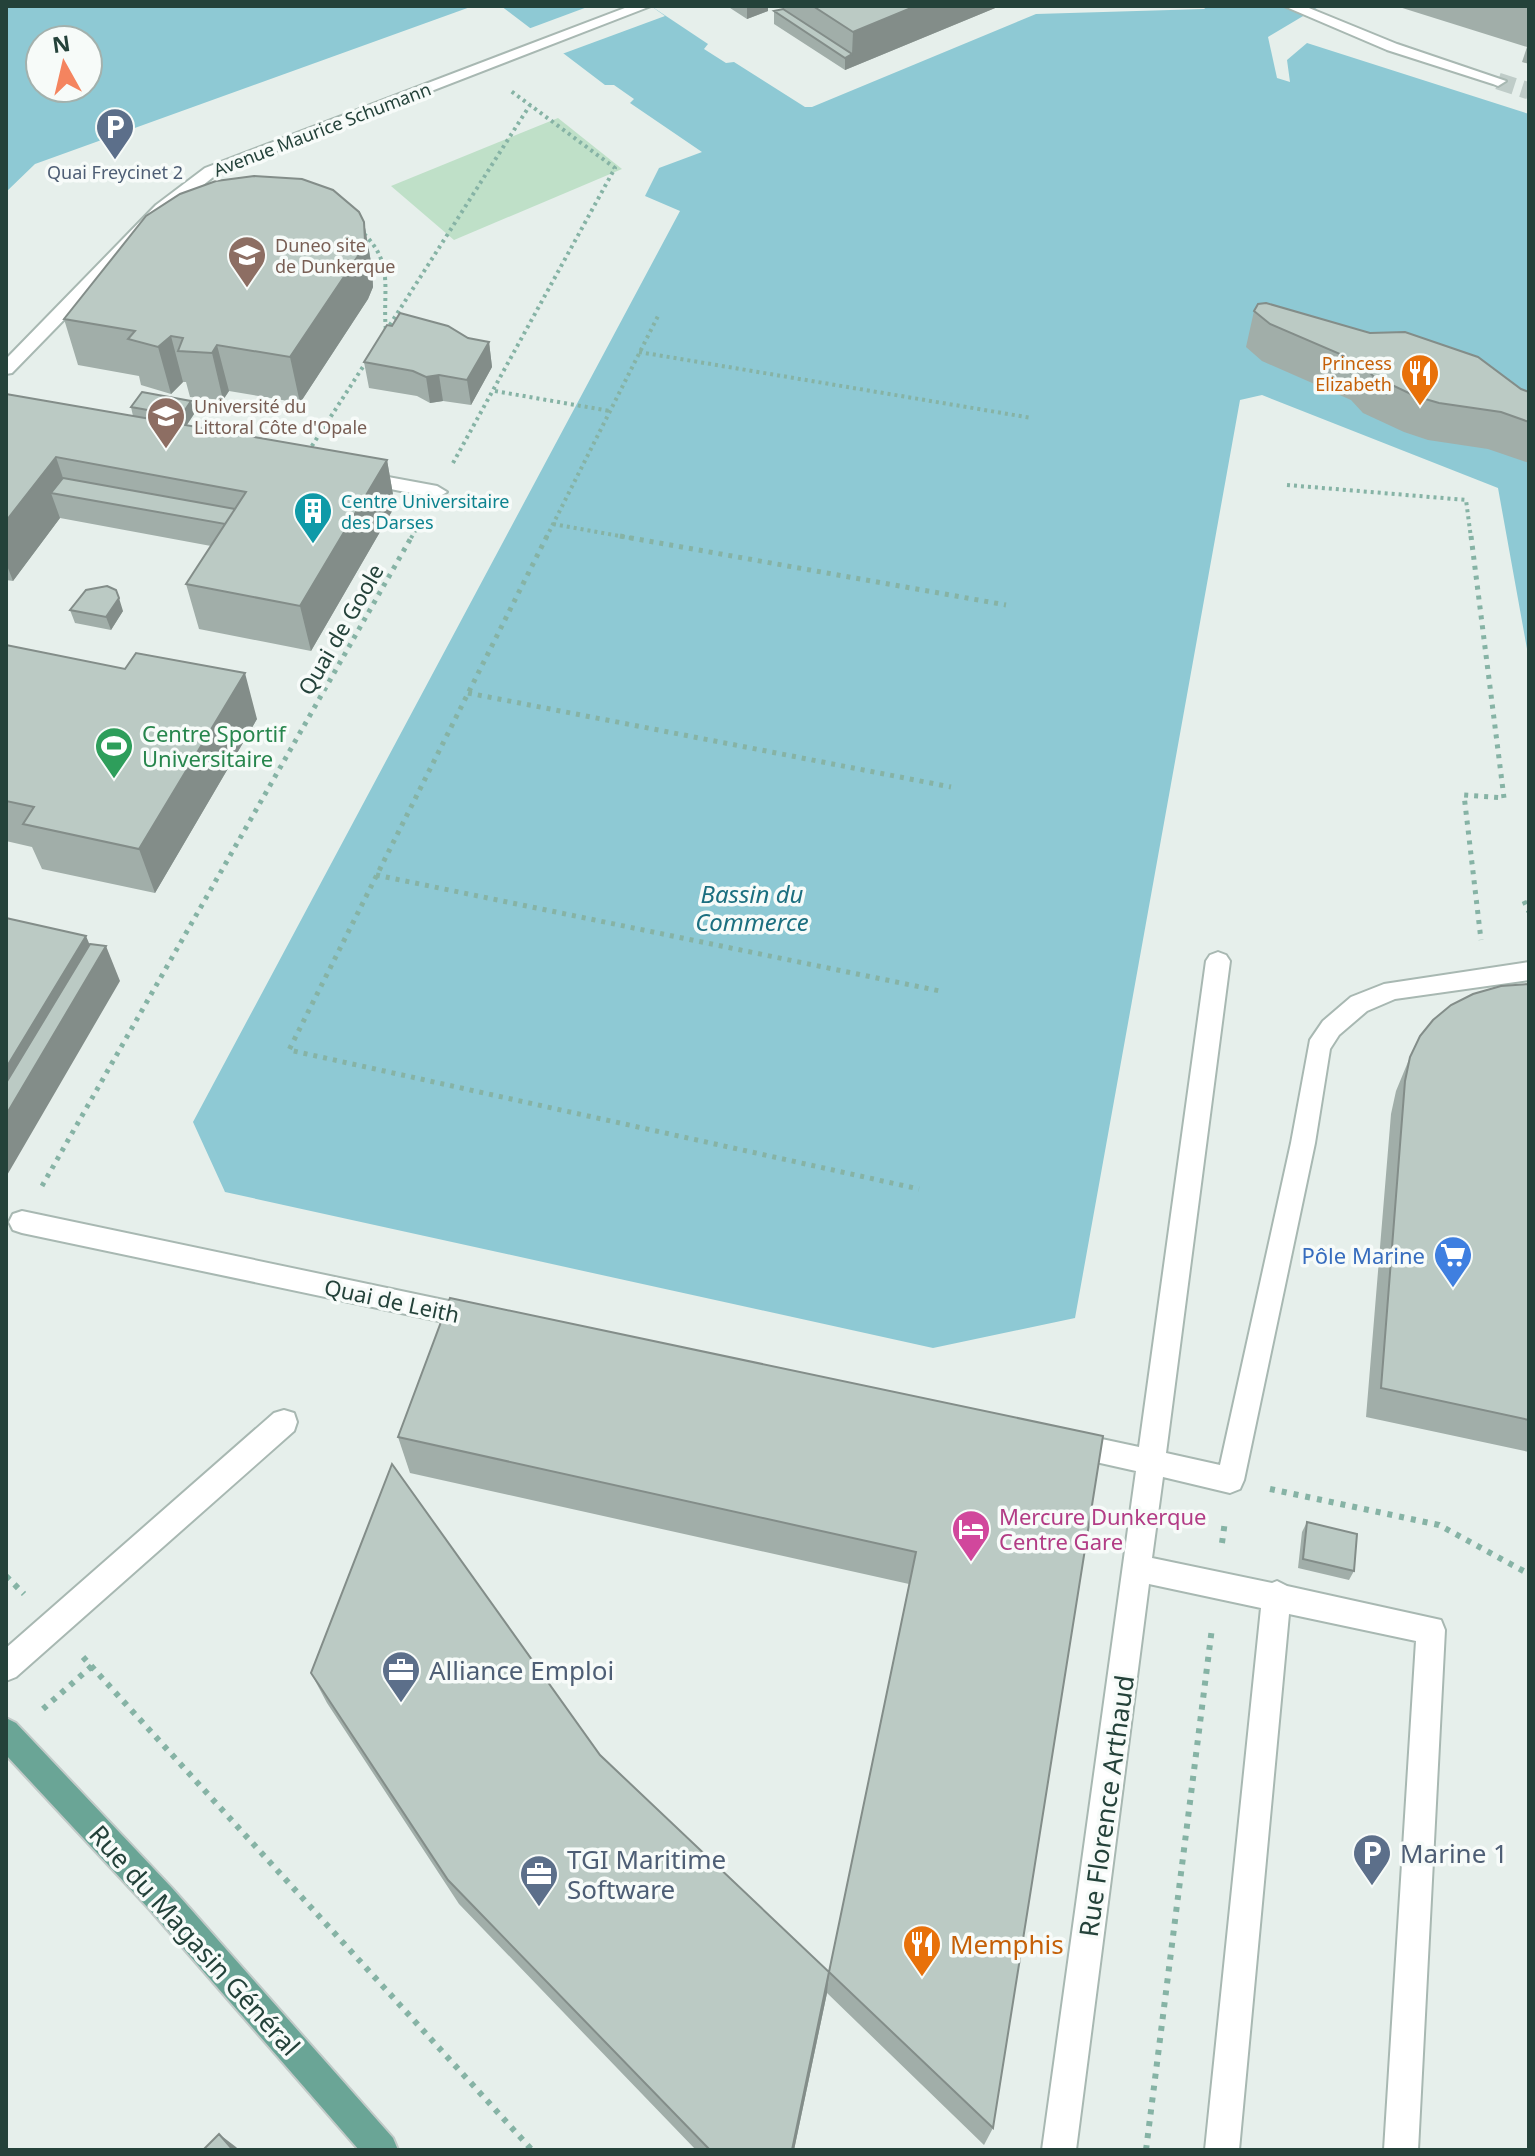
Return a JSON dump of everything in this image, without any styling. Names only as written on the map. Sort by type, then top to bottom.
[{"type":"main road","name":"Rue du Magasin Général","points":[[8,1735],[161,1899],[381,2150]]},
{"type":"street","name":"Avenue Maurice Schumann","points":[[6,369],[162,209],[197,180],[246,155],[644,6]]},
{"type":"street","points":[[1291,6],[1392,47],[1498,81]]},
{"type":"street","points":[[299,466],[437,492]]},
{"type":"street","name":"Rue Florence Arthaud","points":[[1059,2150],[1218,961]]},
{"type":"street","points":[[1044,1439],[1230,1480],[1303,1143],[1318,1047],[1331,1028],[1359,1004],[1392,990],[1529,971]]},
{"type":"street","name":"Quai de Leith","points":[[22,1222],[502,1324]]},
{"type":"street","points":[[6,1667],[284,1422]]},
{"type":"street","points":[[1139,1569],[1277,1595],[1431,1630],[1401,2150]]},
{"type":"street","points":[[1222,2150],[1277,1595]]},
{"type":"path","name":"Quai de Goole","points":[[22,1222],[495,391],[615,168],[480,68]]},
{"type":"path","points":[[378,343],[530,105]]},
{"type":"path","points":[[363,233],[379,248],[388,272],[384,299],[386,331]]},
{"type":"path","points":[[659,314],[289,1050],[919,1189]]},
{"type":"path","points":[[639,352],[1032,418]]},
{"type":"path","points":[[299,466],[370,355]]},
{"type":"path","points":[[495,391],[610,411]]},
{"type":"path","points":[[1287,485],[1466,500],[1504,798],[1464,795],[1482,947],[1490,976]]},
{"type":"path","points":[[553,524],[1006,605]]},
{"type":"path","points":[[468,693],[951,787]]},
{"type":"path","points":[[376,875],[940,991]]},
{"type":"path","points":[[1524,901],[1529,912]]},
{"type":"path","points":[[1146,2150],[1230,1480],[1439,1525],[1529,1574]]},
{"type":"path","points":[[6,1576],[92,1666],[532,2150]]},
{"type":"path","points":[[8,1735],[92,1666]]},
{"type":"green space","points":[[558,118],[622,169],[454,240],[391,186]]},
{"type":"water","points":[[6,6],[473,6],[35,164],[6,192]]},
{"type":"water","name":"Bassin du Commerce","points":[[501,6],[651,6],[708,44],[704,49],[726,63],[734,62],[805,107],[812,107],[1036,14],[1204,9],[1208,6],[1320,6],[1268,37],[1277,78],[1290,82],[1287,60],[1307,43],[1529,114],[1529,660],[1498,488],[1262,395],[1240,400],[1075,1318],[933,1348],[225,1192],[193,1122],[680,211],[645,196],[659,168],[702,152],[630,103],[634,99],[614,85],[605,85]]},
{"type":"pier","points":[[590,6],[651,6],[665,16],[562,54],[528,29]]},
{"type":"building","points":[[813,6],[916,6],[853,32]]},
{"type":"building","points":[[783,9],[852,54],[845,58],[774,11]]},
{"type":"building","points":[[254,176],[302,179],[333,190],[359,212],[364,222],[365,241],[360,253],[290,357],[217,345],[212,353],[178,351],[183,338],[171,336],[158,347],[128,339],[135,331],[64,319],[146,216],[180,194],[216,181]]},
{"type":"building","points":[[1266,303],[1370,333],[1405,332],[1478,357],[1529,392],[1529,422],[1501,412],[1439,403],[1415,396],[1373,376],[1361,363],[1270,324],[1254,311],[1258,304]]},
{"type":"building","points":[[400,313],[448,326],[468,338],[489,342],[467,380],[439,375],[426,377],[413,371],[364,362],[387,325],[392,326]]},
{"type":"building","points":[[142,392],[191,401],[181,416],[131,407]]},
{"type":"building","points":[[6,394],[387,460],[300,606],[186,584],[246,492],[56,457],[6,521]]},
{"type":"building","points":[[63,478],[235,509],[225,524],[51,493]]},
{"type":"building","points":[[107,586],[116,590],[119,598],[106,617],[70,610],[86,590]]},
{"type":"building","name":"Centre Sportif Universitaire","points":[[6,645],[125,669],[136,653],[245,673],[139,849],[23,824],[34,807],[6,801]]},
{"type":"building","points":[[6,918],[86,936],[6,1068]]},
{"type":"building","points":[[90,944],[106,946],[6,1115],[6,1083]]},
{"type":"building","name":"Pôle Marine","points":[[1529,984],[1529,1420],[1381,1388],[1405,1081],[1410,1057],[1420,1036],[1451,1005],[1473,994],[1501,986]]},
{"type":"building","points":[[450,1298],[1103,1436],[993,2128],[829,1972],[916,1552],[398,1437]]},
{"type":"building","points":[[392,1464],[600,1755],[829,1972],[792,2150],[710,2150],[448,1880],[311,1673]]},
{"type":"building","points":[[1307,1522],[1357,1534],[1354,1571],[1303,1559]]},
{"type":"building","points":[[219,2134],[233,2150],[203,2150]]},
{"type":"tunnel","points":[[1498,81],[1529,91]]},
{"type":"place","name":"Quai Freycinet 2","points":[[115,161]]},
{"type":"place","name":"Duneo site de Dunkerque","points":[[247,289]]},
{"type":"place","name":"Princess Elizabeth","points":[[1420,407]]},
{"type":"place","name":"Université du Littoral Côte d'Opale","points":[[166,450]]},
{"type":"place","name":"Centre Universitaire des Darses","points":[[313,545]]},
{"type":"place","name":"Centre Sportif Universitaire","points":[[114,780]]},
{"type":"place","name":"Pôle Marine","points":[[1453,1289]]},
{"type":"place","name":"Mercure Dunkerque Centre Gare","points":[[971,1563]]},
{"type":"place","name":"Alliance Emploi","points":[[401,1704]]},
{"type":"place","name":"Marine 1","points":[[1372,1887]]},
{"type":"place","name":"TGI Maritime Software","points":[[539,1908]]},
{"type":"place","name":"Memphis","points":[[922,1978]]}]
